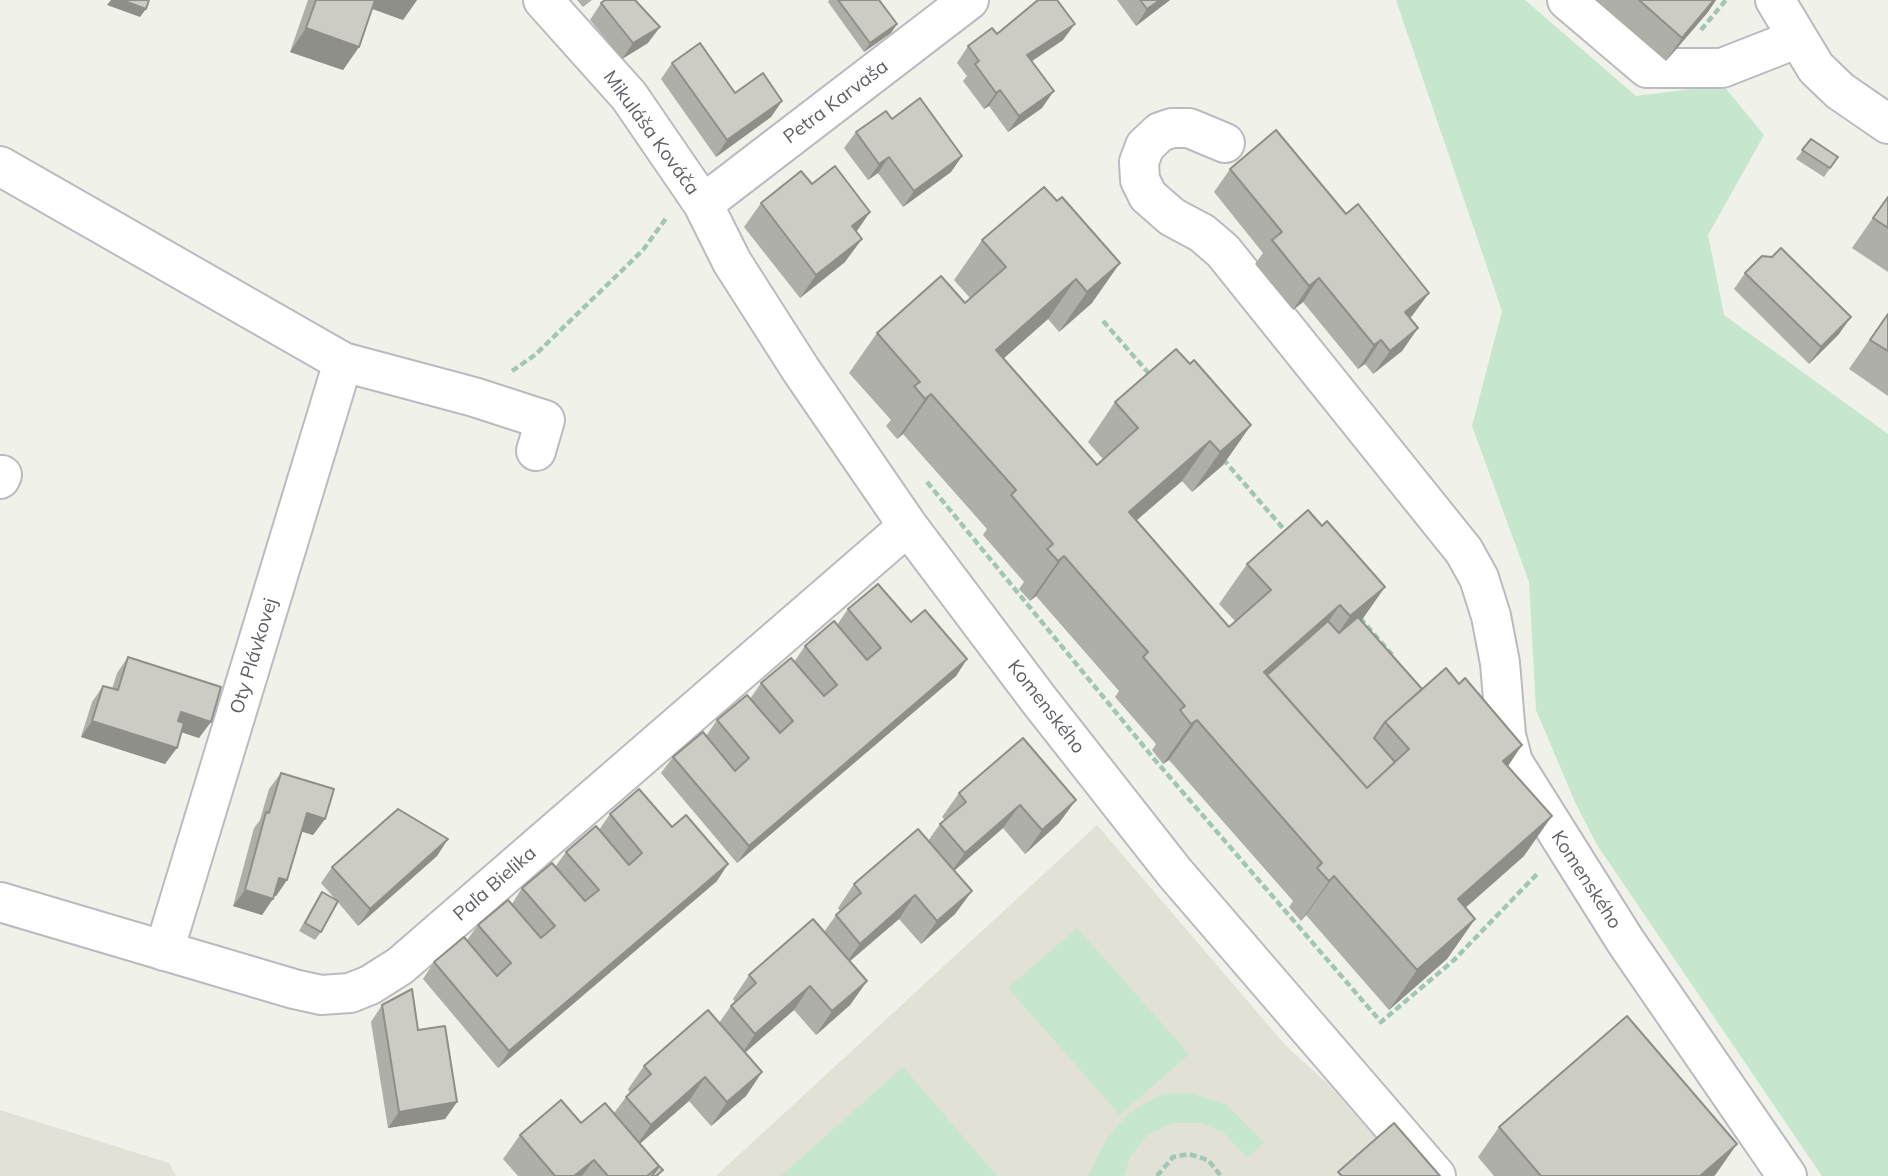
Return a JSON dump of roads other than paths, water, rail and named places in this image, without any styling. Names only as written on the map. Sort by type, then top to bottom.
[{"type":"street","name":"Mikuláša Kováča","points":[[543,0],[629,96],[696,195]]},
{"type":"street","name":"Petra Karvaša","points":[[696,195],[970,0]]},
{"type":"street","points":[[1567,0],[1647,68],[1722,68],[1796,39]]},
{"type":"street","points":[[1775,0],[1796,39],[1816,68],[1840,91],[1888,124]]},
{"type":"street","name":"Komenského","points":[[1225,144],[1189,128],[1172,128],[1160,132],[1145,146],[1139,162],[1140,180],[1148,197],[1172,217],[1202,233],[1223,251],[1464,551],[1479,578],[1491,616],[1500,663],[1506,735],[1513,762],[1626,942],[1787,1176]]},
{"type":"street","points":[[0,166],[343,362],[474,397],[545,420],[536,451]]},
{"type":"street","name":"Komenského","points":[[696,195],[732,262],[908,526],[1175,873],[1436,1176]]},
{"type":"street","name":"Oty Plávkovej","points":[[164,951],[343,362]]},
{"type":"street","name":"Paľa Bielika","points":[[0,902],[321,995],[350,993],[370,985],[400,966],[908,526]]}]
